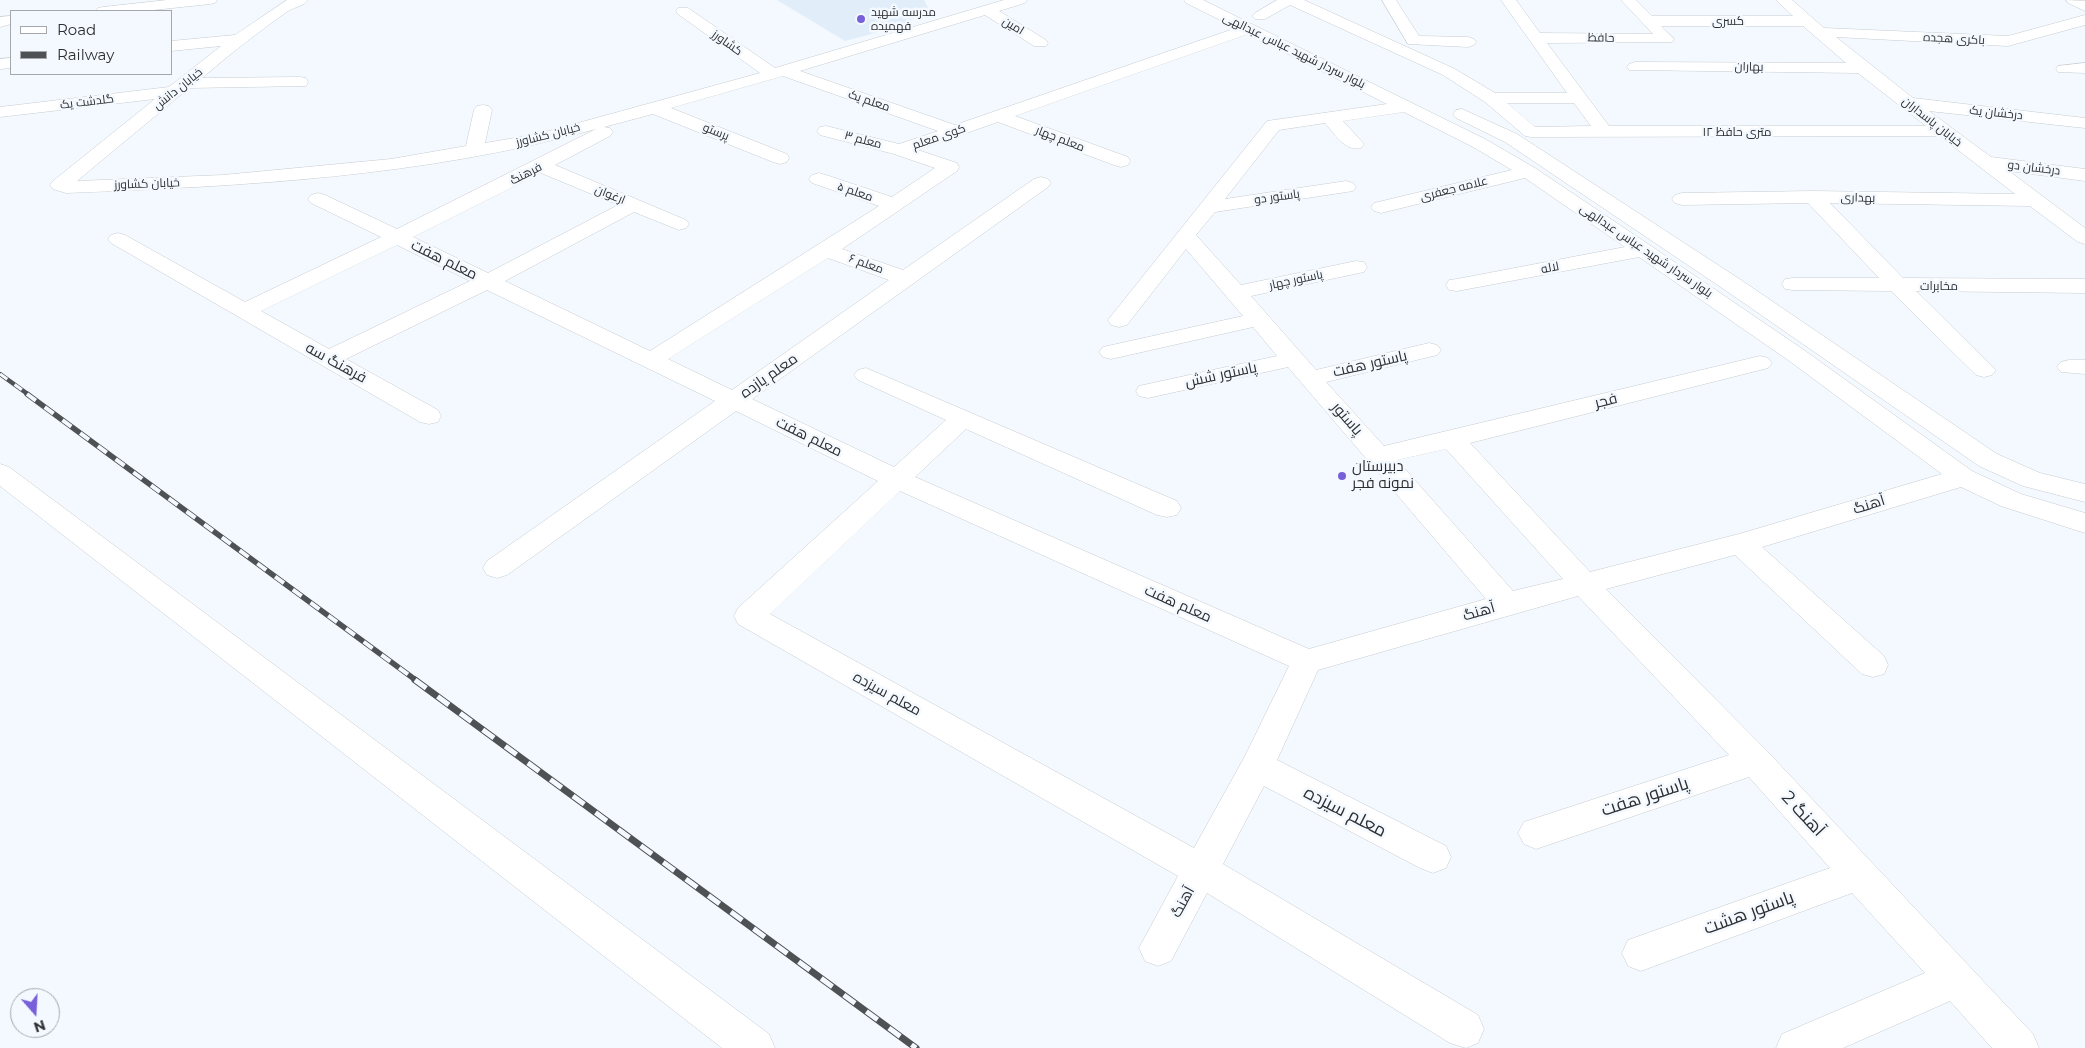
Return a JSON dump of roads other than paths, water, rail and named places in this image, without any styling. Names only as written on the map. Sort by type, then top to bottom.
[{"type":"street","points":[[113,10],[210,0]]},
{"type":"street","name":"خیابان کشاورز","points":[[60,185],[66,187],[223,181],[391,165],[540,139],[777,72],[1020,0]]},
{"type":"street","name":"بلوار سردار شهید عباس عبدالهی","points":[[1191,0],[1254,22],[1511,138],[1733,284],[1988,460],[2032,480],[2085,493]]},
{"type":"street","name":"بلوار سردار شهید عباس عبدالهی","points":[[1229,0],[1254,22],[1405,107],[1479,143],[1528,172],[1796,355],[1963,476],[2011,500],[2085,523]]},
{"type":"street","name":"کوی معلم","points":[[900,150],[999,116],[1254,22],[1288,0]]},
{"type":"street","points":[[1292,0],[1449,72],[1490,98],[1580,98]]},
{"type":"street","points":[[1389,0],[1414,41],[1468,42]]},
{"type":"street","points":[[1508,0],[1604,132]]},
{"type":"street","points":[[1628,0],[1691,67]]},
{"type":"street","name":"خیابان پاسداران","points":[[1783,0],[1862,68],[2085,238]]},
{"type":"street","points":[[2073,0],[2085,7]]},
{"type":"street","name":"خیابان دانش","points":[[60,185],[239,38],[292,2]]},
{"type":"street","name":"امین","points":[[987,10],[1040,43]]},
{"type":"street","name":"کشاورز","points":[[683,11],[777,72]]},
{"type":"street","name":"باکری هجده","points":[[1814,26],[2008,41],[2085,20]]},
{"type":"street","name":"کسری","points":[[1648,21],[1814,26]]},
{"type":"street","points":[[172,46],[239,38]]},
{"type":"street","name":"حافظ","points":[[1535,38],[1666,39]]},
{"type":"street","name":"بهاران","points":[[1635,67],[1862,68]]},
{"type":"street","points":[[2064,68],[2085,68]]},
{"type":"street","name":"معلم یک","points":[[777,72],[956,131]]},
{"type":"street","name":"گلدشت یک","points":[[0,112],[179,88],[300,82]]},
{"type":"street","name":"۱۲ متری حافظ","points":[[1490,98],[1532,132],[1944,131]]},
{"type":"street","name":"درخشان یک","points":[[1907,103],[2085,123]]},
{"type":"street","name":"پرستو","points":[[652,107],[780,158]]},
{"type":"street","name":"فرهنگ","points":[[398,238],[541,166],[652,107]]},
{"type":"street","points":[[1119,320],[1273,125],[1405,107]]},
{"type":"street","points":[[474,150],[482,110]]},
{"type":"street","name":"معلم چهار","points":[[999,116],[1121,162]]},
{"type":"street","points":[[1328,117],[1355,144]]},
{"type":"street","name":"معلم ۳","points":[[826,131],[900,150]]},
{"type":"street","name":"کوی معلم","points":[[651,360],[826,250],[892,204],[950,167],[900,150]]},
{"type":"street","name":"درخشان دو","points":[[1984,162],[2085,175]]},
{"type":"street","name":"ارغوان","points":[[541,166],[679,224]]},
{"type":"street","name":"علامه جعفری","points":[[1381,207],[1528,172]]},
{"type":"street","name":"معلم ۵","points":[[819,180],[892,204]]},
{"type":"street","name":"معلم یازده","points":[[497,568],[1041,183]]},
{"type":"street","name":"پاستور دو","points":[[1208,207],[1346,187]]},
{"type":"street","points":[[1812,197],[1897,286],[1984,370]]},
{"type":"street","name":"بهداری","points":[[1682,199],[1812,197],[2034,200]]},
{"type":"street","name":"معلم هفت","points":[[318,199],[898,480],[1307,661]]},
{"type":"street","points":[[328,359],[488,281],[633,204]]},
{"type":"street","name":"پاستور","points":[[1186,236],[1507,604]]},
{"type":"street","points":[[243,311],[398,238]]},
{"type":"street","name":"فرهنگ سه","points":[[118,239],[429,416]]},
{"type":"street","name":"معلم ۶","points":[[826,250],[907,278]]},
{"type":"street","name":"لاله","points":[[1457,285],[1644,250]]},
{"type":"street","name":"پاستور چهار","points":[[1236,293],[1356,267]]},
{"type":"street","name":"مخابرات","points":[[1793,284],[2085,286]]},
{"type":"street","points":[[1111,352],[1260,320]]},
{"type":"street","name":"پاستور هفت","points":[[1311,378],[1429,350]]},
{"type":"street","name":"پاستور شش","points":[[1148,391],[1294,359]]},
{"type":"street","name":"فجر","points":[[1379,456],[1760,363]]},
{"type":"street","points":[[866,375],[1167,508]]},
{"type":"street","points":[[898,480],[963,418]]},
{"type":"street","name":"آهنگ 2","points":[[1452,439],[1584,584],[1755,761],[2019,1048]]},
{"type":"street","points":[[0,473],[755,1048]]},
{"type":"street","name":"آهنگ","points":[[1158,948],[1257,766],[1307,661],[1507,604],[1740,544],[1963,476]]},
{"type":"street","name":"معلم سیزده","points":[[898,480],[749,616],[1201,870]]},
{"type":"street","points":[[1740,544],[1873,665]]},
{"type":"street","name":"پاستور هفت","points":[[1536,833],[1755,761]]},
{"type":"street","name":"معلم سیزده","points":[[1257,766],[1433,857]]},
{"type":"street","points":[[1201,870],[1464,1029]]},
{"type":"street","name":"پاستور هشت","points":[[1641,953],[1858,874]]},
{"type":"street","points":[[1796,1048],[1955,979]]},
{"type":"railway","points":[[0,374],[29,395]]},
{"type":"railway","points":[[27,394],[417,681]]},
{"type":"railway","points":[[415,680],[916,1048]]},
{"type":"place","name":"مدرسه شهید فهمیده","points":[[861,19]]},
{"type":"place","name":"دبیرستان نمونه فجر","points":[[1342,476]]}]
